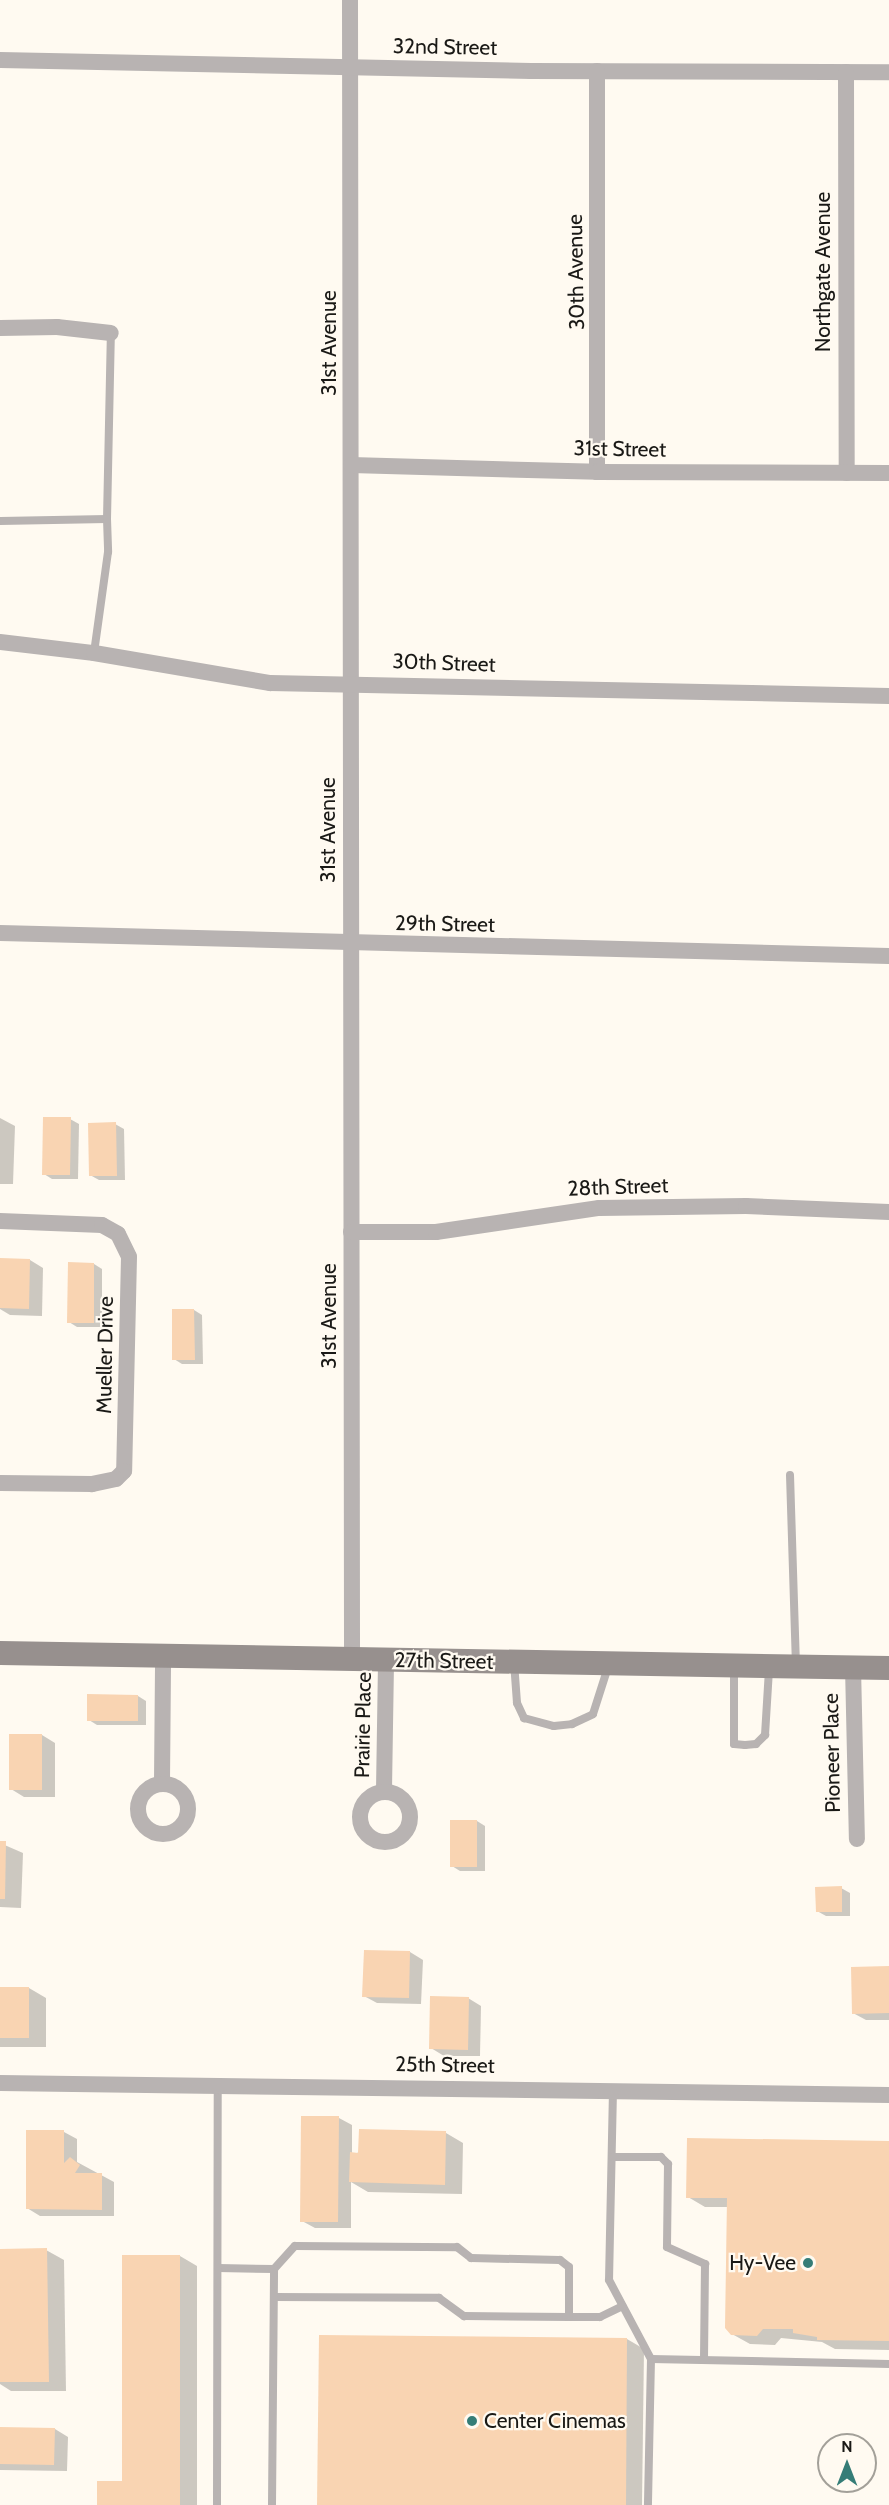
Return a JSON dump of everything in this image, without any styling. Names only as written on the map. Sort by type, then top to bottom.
[{"type":"street","name":"31st Avenue","points":[[350,0],[352,1659]]},
{"type":"street","name":"32nd Street","points":[[0,60],[597,71],[889,72]]},
{"type":"street","name":"30th Avenue","points":[[597,71],[597,472]]},
{"type":"street","name":"Northgate Avenue","points":[[846,72],[847,473]]},
{"type":"street","points":[[0,328],[57,327],[111,333]]},
{"type":"street","name":"31st Street","points":[[351,465],[597,472],[889,473]]},
{"type":"street","name":"30th Street","points":[[0,642],[94,653],[270,684],[889,696]]},
{"type":"street","name":"29th Street","points":[[0,933],[351,944],[889,956]]},
{"type":"street","name":"28th Street","points":[[351,1232],[436,1232],[599,1208],[746,1206],[889,1212]]},
{"type":"street","name":"Mueller Drive","points":[[0,1221],[102,1225],[118,1234],[129,1257],[124,1471],[116,1479],[92,1484],[0,1483]]},
{"type":"street","name":"27th Street","points":[[0,1653],[889,1668]]},
{"type":"street","points":[[162,1782],[163,1656]]},
{"type":"street","name":"Prairie Place","points":[[384,1790],[386,1660]]},
{"type":"street","name":"Pioneer Place","points":[[853,1667],[857,1839]]},
{"type":"street","name":"25th Street","points":[[0,2083],[613,2089],[889,2095]]},
{"type":"lane","points":[[94,653],[108,552],[111,333]]},
{"type":"lane","points":[[0,521],[107,519]]},
{"type":"lane","points":[[790,1475],[796,1666]]},
{"type":"lane","points":[[514,1662],[517,1703],[524,1718],[554,1726],[572,1724],[592,1714],[610,1663]]},
{"type":"lane","points":[[734,1665],[734,1744],[745,1745],[756,1744],[765,1735],[769,1666]]},
{"type":"lane","points":[[218,2085],[218,2505]]},
{"type":"lane","points":[[613,2089],[609,2280],[651,2359],[648,2505]]},
{"type":"lane","points":[[612,2157],[661,2157],[668,2164],[667,2247],[705,2264],[704,2360]]},
{"type":"lane","points":[[272,2505],[274,2269],[295,2246],[456,2247],[471,2258],[560,2260],[569,2267],[569,2318]]},
{"type":"lane","points":[[218,2268],[274,2269]]},
{"type":"lane","points":[[274,2297],[439,2298],[464,2316],[600,2318],[623,2306]]},
{"type":"lane","points":[[651,2359],[889,2364]]},
{"type":"building","points":[[43,1117],[71,1117],[70,1175],[42,1175]]},
{"type":"building","points":[[116,1122],[117,1176],[89,1176],[88,1123]]},
{"type":"building","points":[[0,1258],[30,1259],[29,1309],[0,1308]]},
{"type":"building","points":[[68,1262],[94,1263],[94,1323],[67,1323]]},
{"type":"building","points":[[172,1309],[194,1309],[195,1360],[172,1360]]},
{"type":"building","points":[[87,1694],[138,1695],[138,1721],[87,1721]]},
{"type":"building","points":[[9,1734],[42,1734],[42,1790],[9,1790]]},
{"type":"building","points":[[450,1820],[477,1820],[477,1867],[450,1867]]},
{"type":"building","points":[[0,1841],[6,1841],[5,1899],[0,1899]]},
{"type":"building","points":[[842,1886],[842,1912],[816,1912],[815,1887]]},
{"type":"building","points":[[364,1950],[410,1951],[409,1998],[362,1997]]},
{"type":"building","points":[[889,1966],[889,2013],[852,2014],[851,1967]]},
{"type":"building","points":[[0,1987],[29,1987],[29,2038],[0,2038]]},
{"type":"building","points":[[430,1996],[469,1997],[468,2050],[429,2049]]},
{"type":"building","points":[[301,2116],[339,2116],[338,2222],[300,2222]]},
{"type":"building","points":[[359,2129],[446,2131],[445,2185],[349,2182],[350,2152],[358,2153]]},
{"type":"building","points":[[26,2130],[64,2130],[64,2163],[70,2157],[80,2165],[75,2173],[102,2173],[102,2210],[26,2209]]},
{"type":"building","name":"Hy-Vee","points":[[687,2138],[889,2141],[889,2341],[817,2340],[817,2337],[793,2333],[793,2329],[763,2329],[757,2336],[731,2335],[725,2328],[727,2198],[686,2198]]},
{"type":"building","points":[[47,2248],[49,2382],[0,2382],[0,2249]]},
{"type":"building","points":[[122,2255],[180,2255],[180,2505],[97,2505],[97,2481],[122,2481]]},
{"type":"building","name":"Center Cinemas","points":[[319,2335],[627,2338],[626,2505],[317,2505]]},
{"type":"building","points":[[0,2427],[55,2428],[54,2465],[0,2464]]},
{"type":"place","name":"Hy-Vee","points":[[808,2263]]},
{"type":"place","name":"Center Cinemas","points":[[472,2421]]}]
